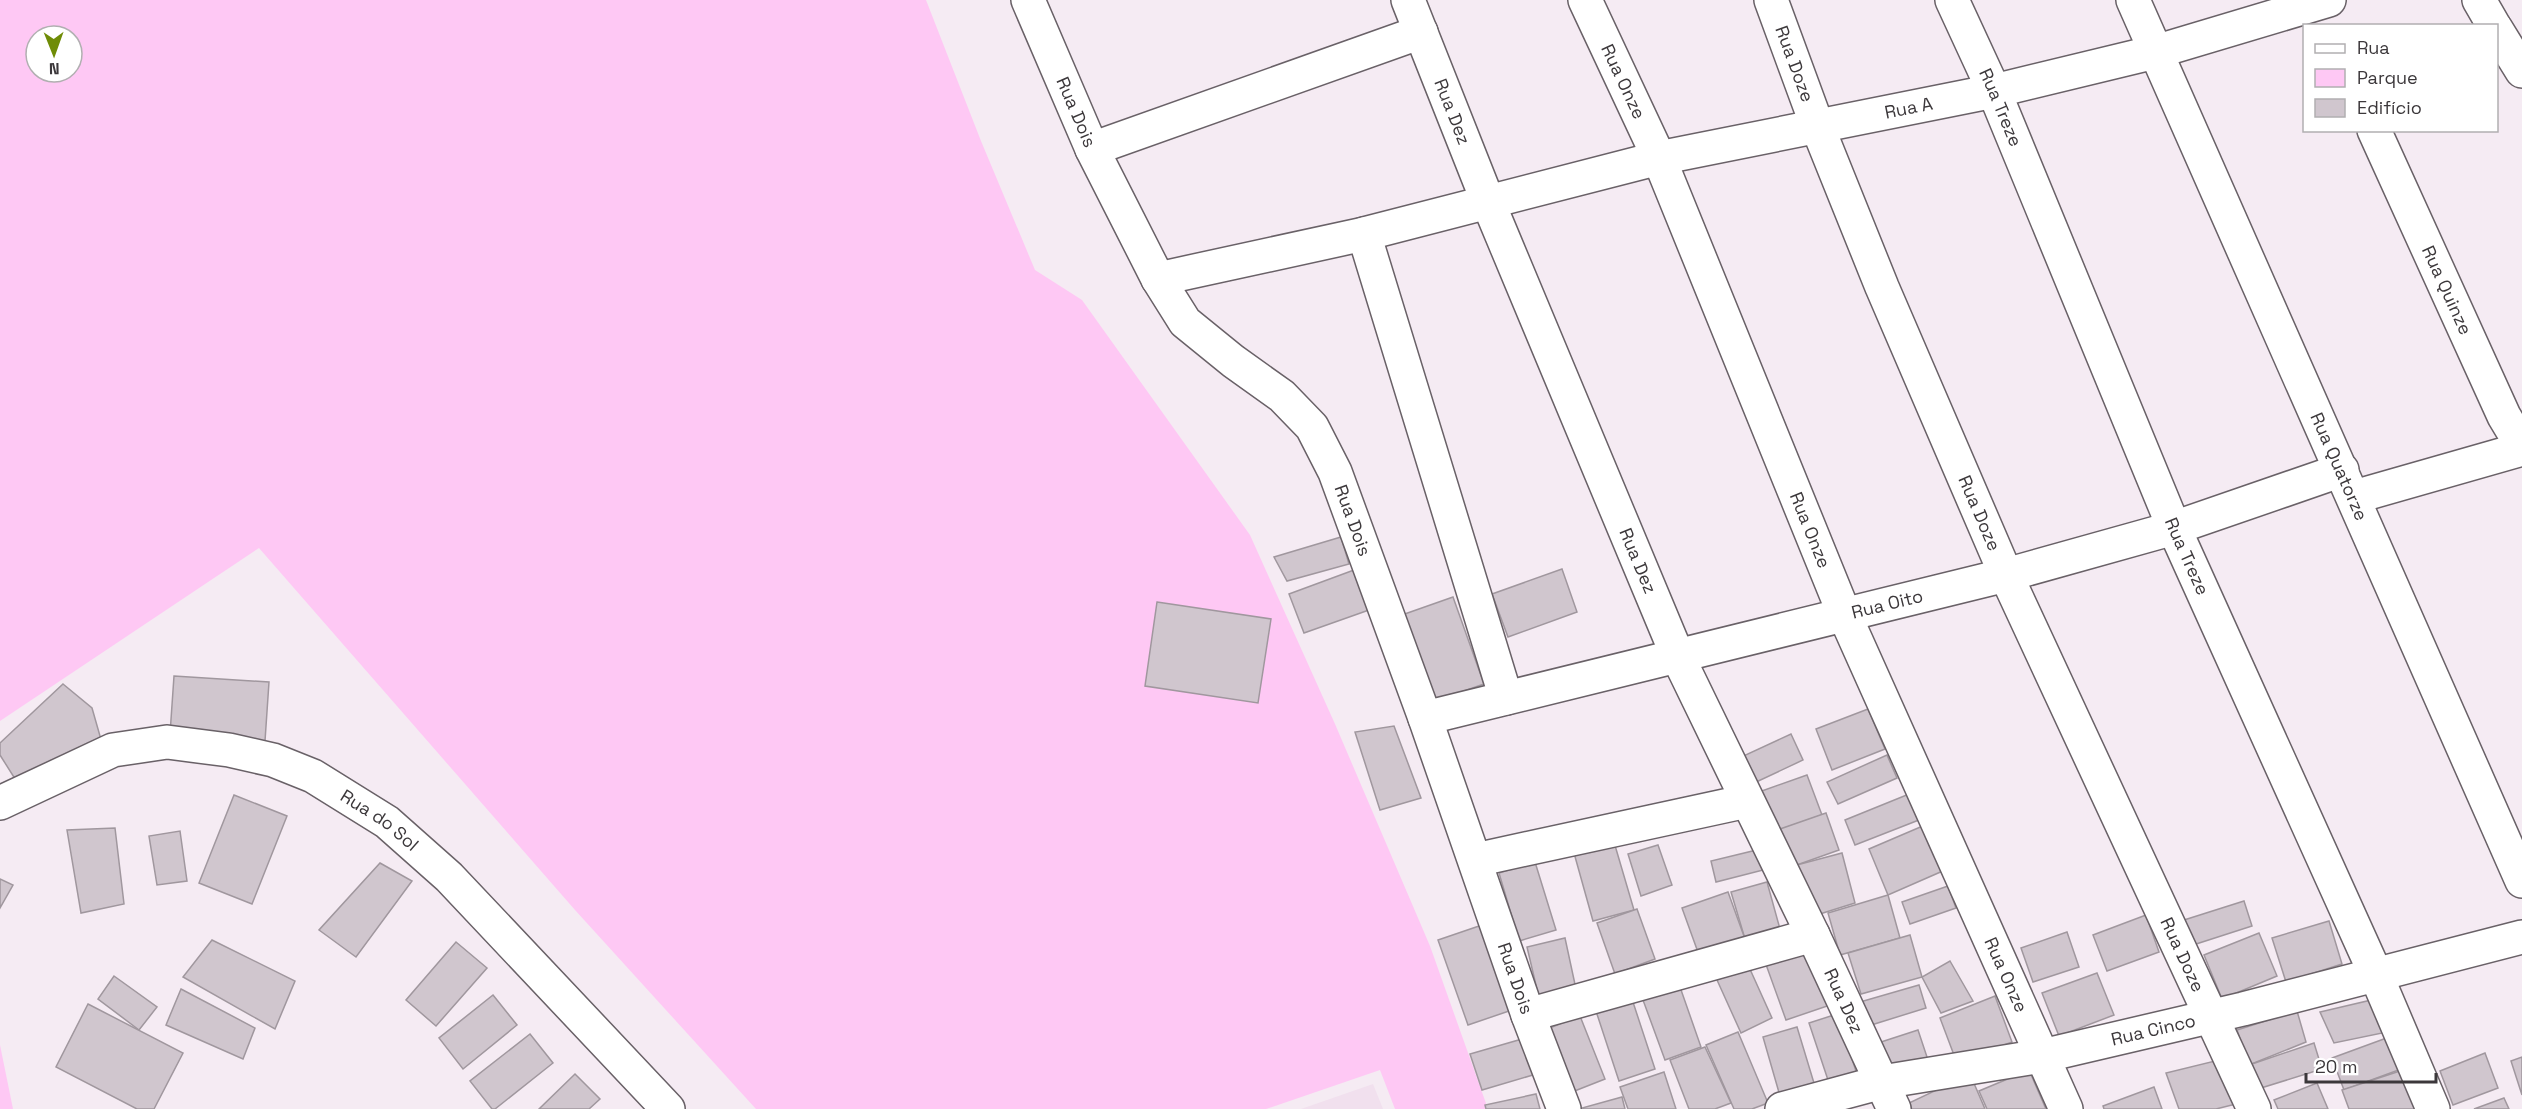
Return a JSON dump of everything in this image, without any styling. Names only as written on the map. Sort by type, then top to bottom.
[{"type":"street","name":"Rua Dois","points":[[1028,0],[1092,149],[1158,279],[1185,322],[1233,361],[1282,396],[1312,427],[1335,472],[1425,718],[1528,1015],[1564,1109]]},
{"type":"street","name":"Rua Dez","points":[[1408,0],[1488,202],[1678,657],[1888,1095]]},
{"type":"street","name":"Rua Onze","points":[[1586,0],[1659,158],[1845,616],[2066,1109]]},
{"type":"street","name":"Rua Doze","points":[[1771,0],[1818,128],[1882,287],[2006,575],[2254,1109]]},
{"type":"street","name":"Rua Treze","points":[[1952,0],[1994,91],[2174,528],[2376,975],[2433,1109]]},
{"type":"street","name":"Rua Quatorze","points":[[2133,0],[2522,881]]},
{"type":"street","points":[[2479,0],[2493,24]]},
{"type":"street","name":"Rua A","points":[[1158,279],[1364,234],[1659,158],[1994,91],[2326,10]]},
{"type":"street","points":[[1092,149],[1421,32]]},
{"type":"street","points":[[2498,32],[2522,72],[2498,82]]},
{"type":"street","name":"Rua Quinze","points":[[2379,132],[2504,416],[2522,448]]},
{"type":"street","points":[[1364,234],[1506,698]]},
{"type":"street","name":"Rua Oito","points":[[1425,718],[1845,616],[2348,483],[2522,448]]},
{"type":"street","name":"Rua do Sol","points":[[0,802],[113,750],[167,741],[229,750],[273,760],[313,776],[387,822],[449,877],[668,1109]]},
{"type":"street","points":[[1475,860],[1747,801]]},
{"type":"street","points":[[1528,1015],[1813,935]]},
{"type":"street","name":"Rua Cinco","points":[[1782,1109],[1888,1095],[2522,937]]},
{"type":"shaded area","points":[[1373,1084],[1383,1109],[1301,1109]]},
{"type":"green space","points":[[0,0],[926,0],[1035,270],[1082,300],[1250,535],[1335,724],[1430,946],[1488,1109],[1395,1109],[1380,1070],[1266,1109],[756,1109],[575,910],[259,548],[0,721]]},
{"type":"green space","points":[[0,1045],[13,1109],[0,1109]]},
{"type":"building","points":[[1341,537],[1349,564],[1287,581],[1274,557]]},
{"type":"building","points":[[1562,569],[1577,612],[1508,637],[1492,594]]},
{"type":"building","points":[[1354,570],[1369,610],[1304,633],[1289,594]]},
{"type":"building","points":[[1453,597],[1484,684],[1430,703],[1399,616]]},
{"type":"building","points":[[1157,602],[1271,619],[1258,703],[1145,686]]},
{"type":"building","points":[[174,676],[269,682],[265,741],[170,734]]},
{"type":"building","points":[[63,684],[92,708],[102,743],[17,782],[0,755],[0,743]]},
{"type":"building","points":[[1868,709],[1885,749],[1832,770],[1816,729]]},
{"type":"building","points":[[1394,726],[1421,798],[1380,810],[1355,732]]},
{"type":"building","points":[[1791,734],[1803,760],[1752,784],[1739,758]]},
{"type":"building","points":[[1887,755],[1897,778],[1838,804],[1827,782]]},
{"type":"building","points":[[1807,775],[1822,815],[1773,832],[1759,792]]},
{"type":"building","points":[[1914,792],[1924,818],[1855,845],[1845,820]]},
{"type":"building","points":[[234,795],[287,816],[252,904],[199,883]]},
{"type":"building","points":[[1826,813],[1839,850],[1794,866],[1780,829]]},
{"type":"building","points":[[1925,825],[1945,870],[1888,895],[1869,849]]},
{"type":"building","points":[[115,828],[124,904],[81,913],[67,830]]},
{"type":"building","points":[[180,831],[187,881],[157,885],[149,836]]},
{"type":"building","points":[[1614,842],[1634,910],[1593,921],[1574,853]]},
{"type":"building","points":[[1658,845],[1672,885],[1641,896],[1628,854]]},
{"type":"building","points":[[1765,848],[1771,868],[1716,882],[1711,861]]},
{"type":"building","points":[[1842,853],[1855,903],[1807,918],[1793,866]]},
{"type":"building","points":[[1535,862],[1556,930],[1519,941],[1499,873]]},
{"type":"building","points":[[380,863],[412,881],[356,957],[319,930]]},
{"type":"building","points":[[0,879],[13,885],[0,908]]},
{"type":"building","points":[[1767,882],[1780,929],[1745,939],[1731,892]]},
{"type":"building","points":[[1948,886],[1956,908],[1910,924],[1902,902]]},
{"type":"building","points":[[1728,892],[1745,939],[1699,955],[1682,908]]},
{"type":"building","points":[[1888,895],[1900,938],[1840,955],[1828,913]]},
{"type":"building","points":[[2244,901],[2252,926],[2193,945],[2184,920]]},
{"type":"building","points":[[1637,909],[1655,959],[1615,974],[1597,923]]},
{"type":"building","points":[[2146,915],[2159,952],[2107,971],[2093,935]]},
{"type":"building","points":[[2329,921],[2342,964],[2286,982],[2272,938]]},
{"type":"building","points":[[1482,925],[1512,1010],[1468,1025],[1438,940]]},
{"type":"building","points":[[2067,932],[2079,967],[2033,982],[2021,948]]},
{"type":"building","points":[[2259,933],[2277,976],[2222,999],[2204,955]]},
{"type":"building","points":[[1910,935],[1922,977],[1861,994],[1848,953]]},
{"type":"building","points":[[1565,938],[1576,989],[1539,998],[1527,947]]},
{"type":"building","points":[[212,940],[295,981],[275,1029],[183,977]]},
{"type":"building","points":[[1814,941],[1836,1003],[1786,1020],[1764,959]]},
{"type":"building","points":[[456,942],[487,968],[436,1026],[406,1000]]},
{"type":"building","points":[[1950,961],[1973,1001],[1941,1013],[1922,977]]},
{"type":"building","points":[[1749,967],[1772,1018],[1741,1033],[1717,980]]},
{"type":"building","points":[[2097,973],[2114,1015],[2059,1036],[2042,993]]},
{"type":"building","points":[[114,976],[157,1007],[139,1030],[98,999]]},
{"type":"building","points":[[1919,985],[1926,1008],[1868,1026],[1860,1002]]},
{"type":"building","points":[[1680,987],[1701,1047],[1665,1060],[1643,1000]]},
{"type":"building","points":[[181,989],[255,1028],[243,1059],[166,1025]]},
{"type":"building","points":[[1630,993],[1655,1069],[1619,1081],[1594,1005]]},
{"type":"building","points":[[493,995],[517,1025],[463,1069],[439,1038]]},
{"type":"building","points":[[1995,996],[2012,1042],[1957,1063],[1940,1018]]},
{"type":"building","points":[[2380,998],[2392,1031],[2334,1043],[2320,1012]]},
{"type":"building","points":[[88,1004],[183,1053],[154,1109],[137,1109],[56,1067]]},
{"type":"building","points":[[2297,1011],[2306,1042],[2249,1065],[2237,1030]]},
{"type":"building","points":[[1837,1014],[1858,1077],[1830,1086],[1809,1023]]},
{"type":"building","points":[[1580,1016],[1605,1079],[1567,1094],[1542,1031]]},
{"type":"building","points":[[1797,1027],[1817,1093],[1782,1103],[1763,1037]]},
{"type":"building","points":[[1918,1030],[1928,1060],[1891,1072],[1881,1042]]},
{"type":"building","points":[[1738,1032],[1768,1103],[1752,1109],[1734,1109],[1706,1045]]},
{"type":"building","points":[[530,1034],[553,1063],[495,1109],[492,1109],[470,1081]]},
{"type":"building","points":[[2392,1036],[2404,1068],[2344,1090],[2332,1058]]},
{"type":"building","points":[[1522,1039],[1533,1075],[1482,1090],[1470,1054]]},
{"type":"building","points":[[2314,1043],[2322,1069],[2261,1088],[2252,1064]]},
{"type":"building","points":[[1705,1047],[1731,1103],[1715,1109],[1689,1109],[1670,1060]]},
{"type":"building","points":[[2485,1053],[2498,1088],[2453,1105],[2440,1071]]},
{"type":"building","points":[[2522,1057],[2522,1095],[2511,1061]]},
{"type":"building","points":[[2223,1059],[2244,1102],[2216,1109],[2179,1109],[2166,1073]]},
{"type":"building","points":[[2029,1070],[2046,1109],[1987,1109],[1979,1091]]},
{"type":"building","points":[[2403,1070],[2416,1109],[2349,1109],[2342,1090]]},
{"type":"building","points":[[1664,1072],[1676,1109],[1628,1109],[1620,1087]]},
{"type":"building","points":[[575,1074],[600,1099],[589,1109],[539,1109]]},
{"type":"building","points":[[1970,1074],[1985,1109],[1912,1109],[1909,1103]]},
{"type":"building","points":[[2317,1083],[2328,1109],[2278,1109],[2274,1100]]},
{"type":"building","points":[[2154,1087],[2162,1109],[2104,1109],[2103,1106]]},
{"type":"building","points":[[1536,1094],[1540,1109],[1486,1109],[1485,1105]]},
{"type":"building","points":[[1622,1097],[1625,1109],[1582,1109],[1582,1108]]},
{"type":"building","points":[[2504,1098],[2509,1109],[2474,1109]]}]
